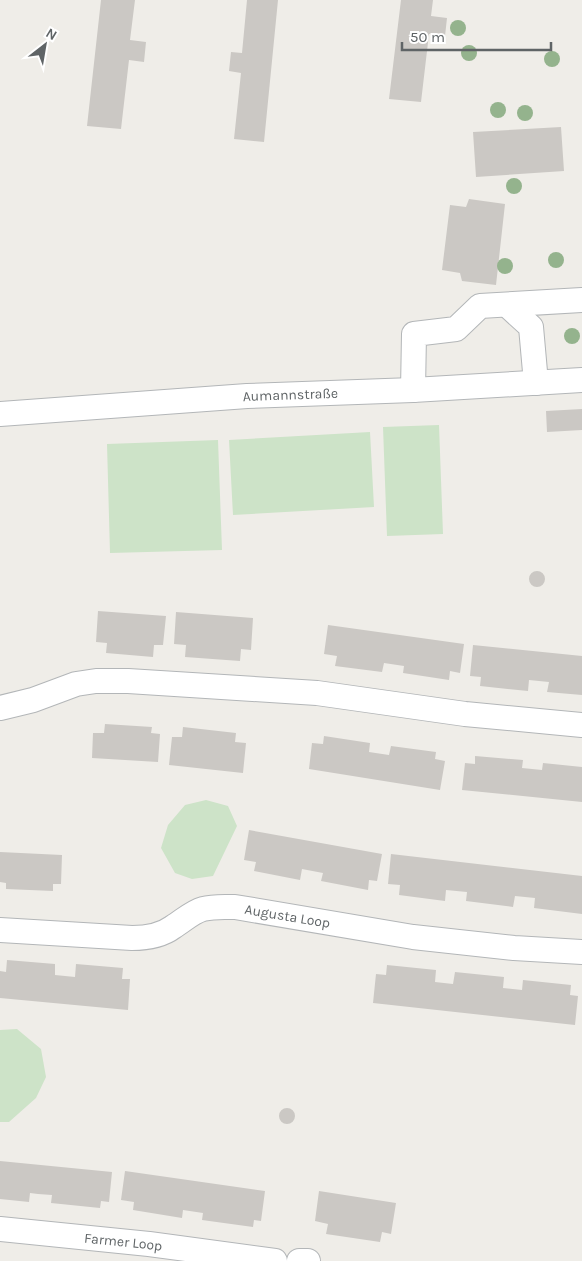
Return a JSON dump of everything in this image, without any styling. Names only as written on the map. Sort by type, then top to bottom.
[{"type":"street","points":[[414,390],[414,334],[456,329],[480,306],[582,300]]},
{"type":"street","points":[[507,305],[530,327],[536,383]]},
{"type":"street","name":"Aumannstraße","points":[[4,414],[247,396],[414,390],[582,380]]},
{"type":"street","points":[[0,708],[24,703],[76,684],[96,681],[128,681],[317,693],[465,714],[582,725]]},
{"type":"street","name":"Augusta Loop","points":[[0,930],[150,938],[171,929],[188,916],[202,909],[225,907],[414,937],[514,948],[582,952]]},
{"type":"street","name":"Farmer Loop","points":[[0,1229],[149,1244],[275,1261]]},
{"type":"street","points":[[299,1261],[308,1261]]},
{"type":"green space","points":[[439,425],[443,534],[387,536],[383,427]]},
{"type":"green space","points":[[370,432],[374,507],[233,515],[229,440]]},
{"type":"green space","points":[[218,440],[222,550],[110,553],[107,444]]},
{"type":"green space","points":[[206,800],[228,806],[237,826],[213,876],[192,879],[175,873],[161,848],[168,825],[185,805]]},
{"type":"green space","points":[[17,1029],[41,1049],[46,1077],[36,1098],[9,1122],[0,1122],[0,1030]]},
{"type":"building","points":[[101,0],[135,0],[130,40],[146,42],[144,62],[129,60],[121,129],[87,126]]},
{"type":"building","points":[[247,0],[278,0],[264,142],[234,139],[241,73],[229,71],[231,52],[242,53]]},
{"type":"building","points":[[401,0],[433,0],[431,16],[447,18],[445,36],[429,34],[421,102],[389,99]]},
{"type":"building","points":[[561,127],[564,171],[476,177],[473,132]]},
{"type":"building","points":[[469,199],[505,204],[496,285],[462,281],[460,273],[442,270],[450,205],[466,207]]},
{"type":"building","points":[[582,409],[582,430],[547,432],[546,411]]},
{"type":"building","points":[[534,571],[540,571],[545,576],[543,585],[534,587],[529,582],[529,576]]},
{"type":"building","points":[[98,611],[166,616],[163,645],[154,645],[153,657],[106,653],[107,643],[96,642]]},
{"type":"building","points":[[176,612],[253,618],[251,650],[241,649],[240,661],[185,657],[186,645],[174,644]]},
{"type":"building","points":[[328,625],[464,644],[460,673],[450,671],[449,680],[403,673],[404,666],[384,663],[382,672],[335,666],[337,656],[324,654]]},
{"type":"building","points":[[473,645],[582,656],[582,695],[547,692],[549,682],[529,680],[528,691],[480,686],[481,677],[470,676]]},
{"type":"building","points":[[105,724],[152,727],[151,733],[160,734],[158,762],[92,758],[93,733],[104,733]]},
{"type":"building","points":[[183,727],[236,733],[235,742],[246,743],[243,773],[169,765],[172,737],[182,737]]},
{"type":"building","points":[[324,736],[370,743],[369,752],[389,755],[391,746],[436,752],[435,759],[445,761],[440,790],[309,769],[312,743],[323,744]]},
{"type":"building","points":[[475,756],[523,760],[522,768],[542,770],[543,763],[582,767],[582,802],[462,790],[465,763],[475,764]]},
{"type":"building","points":[[249,830],[382,854],[377,881],[369,880],[368,890],[321,881],[323,873],[302,869],[300,880],[254,871],[256,862],[244,860]]},
{"type":"building","points":[[0,852],[62,855],[61,884],[53,884],[53,891],[6,889],[6,883],[0,882]]},
{"type":"building","points":[[391,854],[582,876],[582,914],[534,908],[535,898],[515,896],[513,907],[466,901],[467,892],[446,890],[445,901],[399,895],[400,885],[388,884]]},
{"type":"building","points":[[7,960],[55,964],[55,975],[75,977],[76,964],[123,968],[122,979],[130,979],[128,1010],[0,998],[0,971],[6,972]]},
{"type":"building","points":[[387,965],[436,970],[435,982],[453,984],[455,972],[504,977],[503,988],[522,990],[523,980],[571,985],[570,995],[578,996],[575,1025],[373,1003],[376,974],[386,975]]},
{"type":"building","points":[[284,1108],[290,1108],[295,1113],[293,1122],[284,1124],[279,1119],[279,1113]]},
{"type":"building","points":[[0,1161],[112,1172],[109,1202],[101,1201],[100,1208],[51,1203],[52,1195],[30,1193],[29,1202],[0,1199]]},
{"type":"building","points":[[125,1171],[265,1191],[261,1221],[254,1220],[253,1227],[202,1220],[203,1213],[183,1210],[182,1218],[133,1210],[134,1202],[121,1200]]},
{"type":"building","points":[[319,1191],[396,1203],[391,1234],[382,1232],[380,1242],[326,1234],[328,1224],[315,1221]]}]
